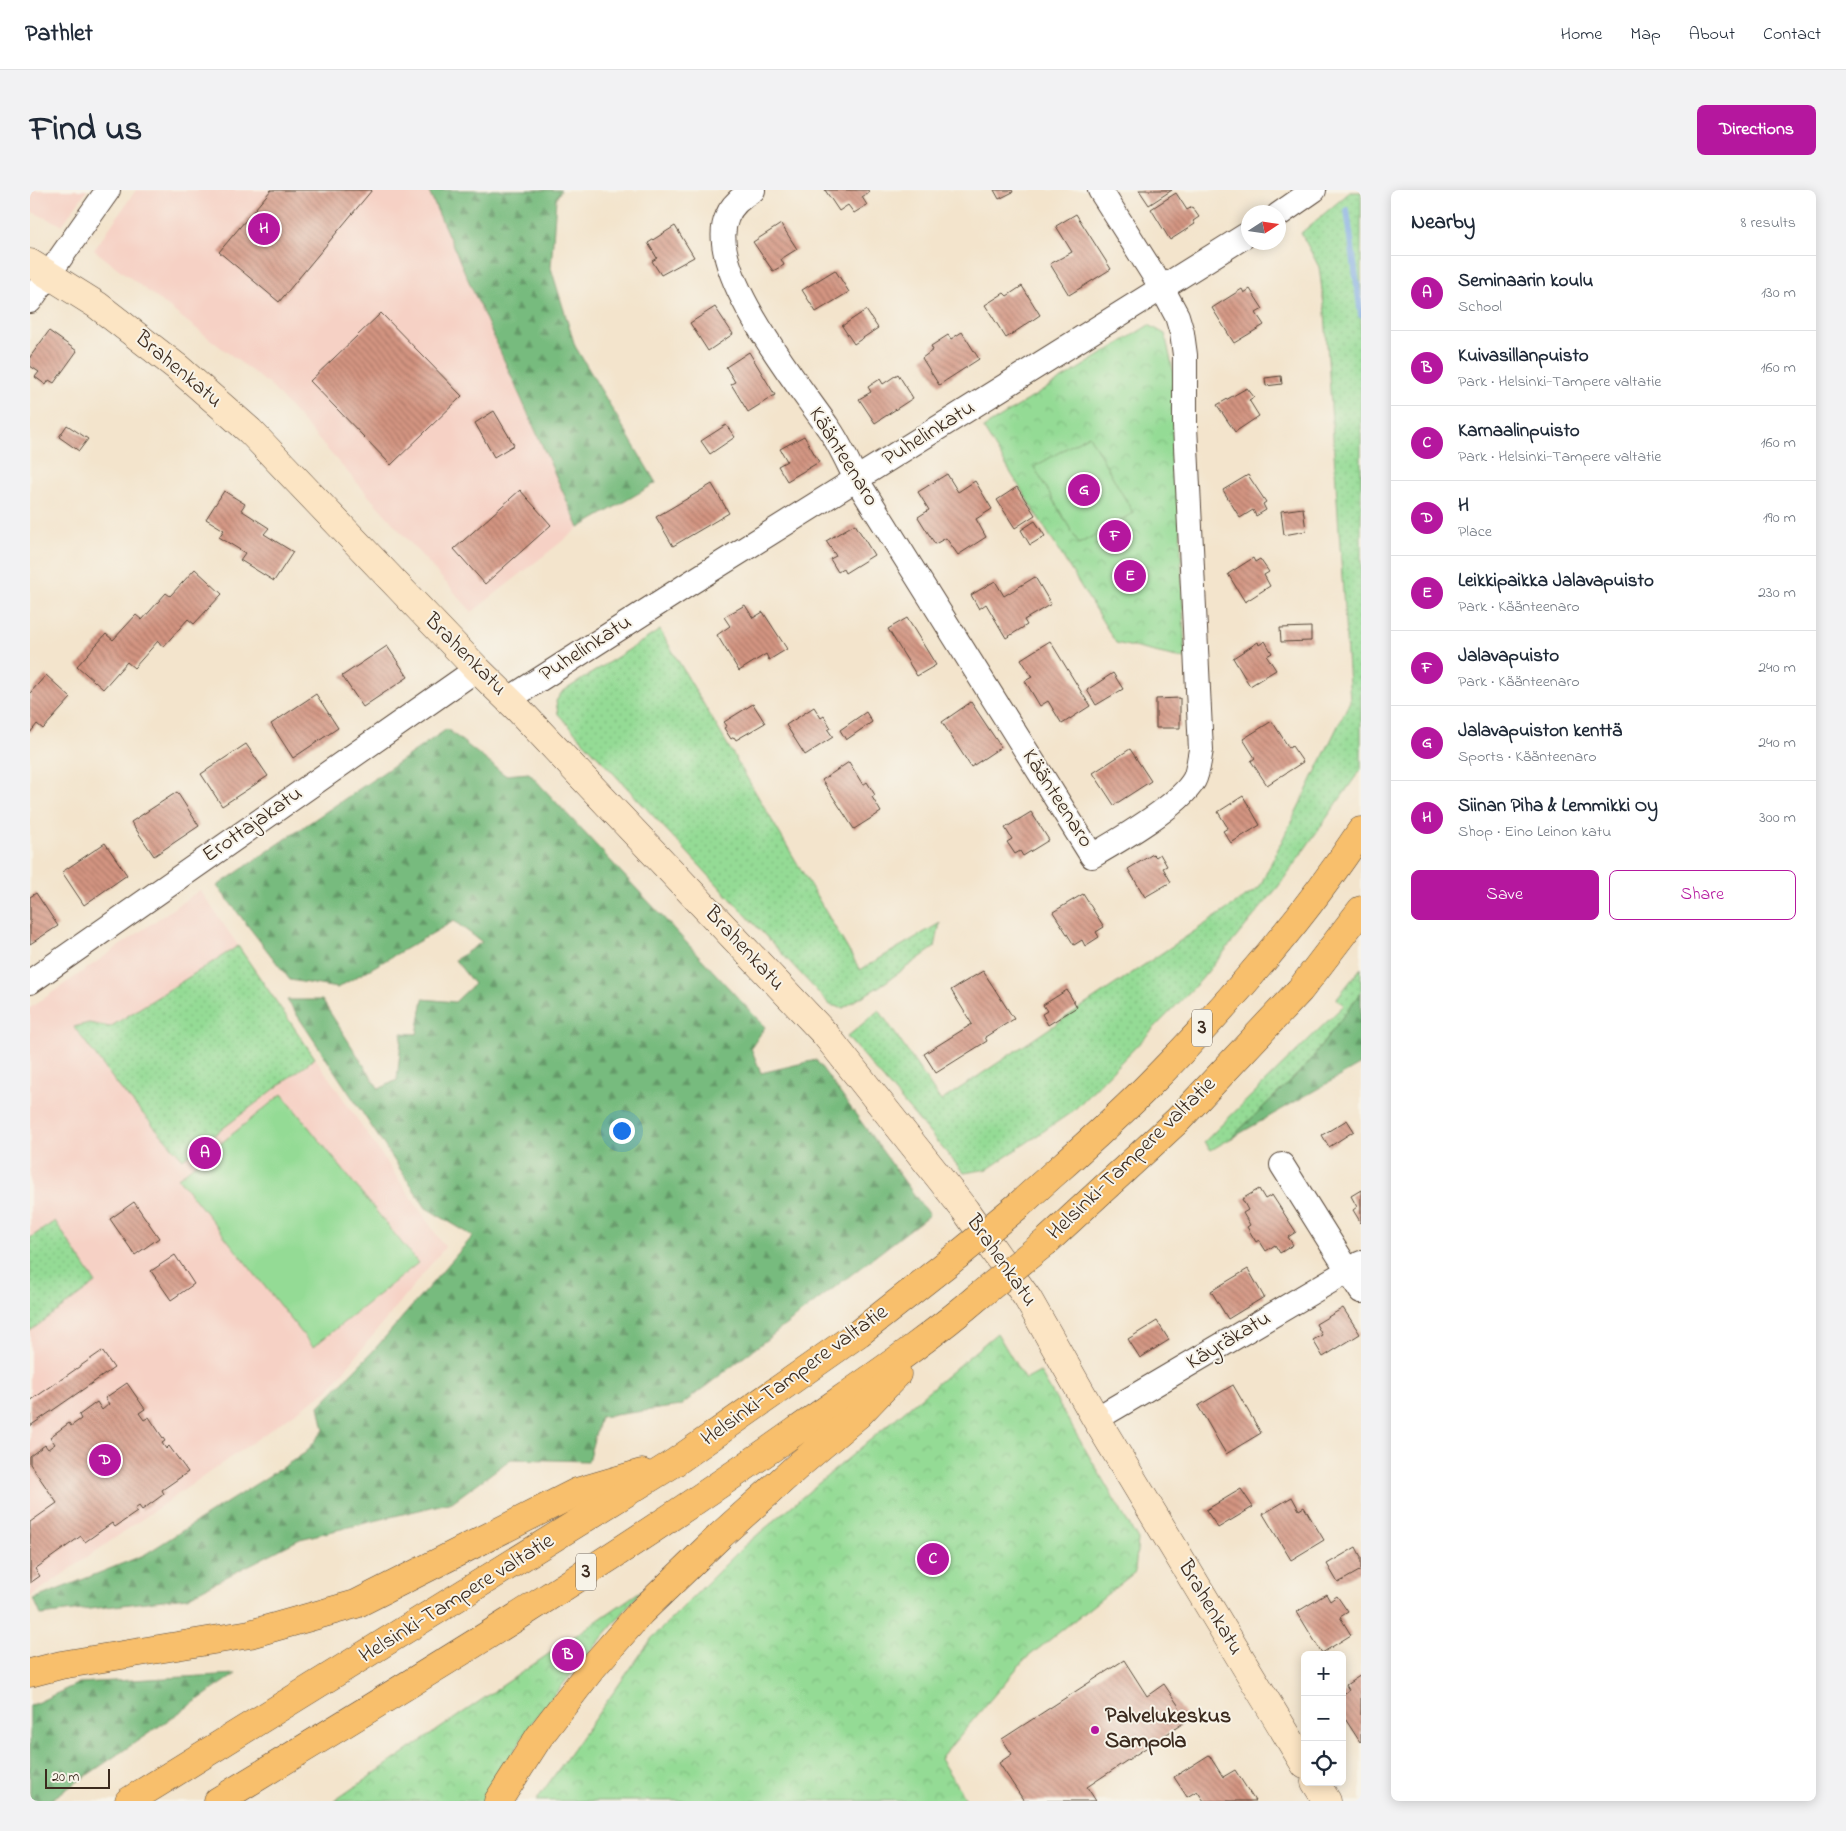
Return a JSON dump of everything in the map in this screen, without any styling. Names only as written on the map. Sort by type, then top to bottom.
[{"type":"highway","name":"Helsinki-Tampere valtatie","points":[[129,1801],[674,1463],[859,1333],[1019,1204],[1150,1085],[1248,978],[1339,865],[1361,831]]},
{"type":"highway","name":"Helsinki-Tampere valtatie","points":[[218,1801],[381,1701],[719,1486],[944,1326],[1046,1241],[1178,1120],[1300,990],[1361,910]]},
{"type":"highway","points":[[498,1801],[539,1737],[592,1668],[642,1612],[735,1522],[858,1415],[944,1326]]},
{"type":"highway","points":[[30,1673],[71,1663],[250,1634],[356,1604],[577,1492],[674,1463]]},
{"type":"main road","name":"Brahenkatu","points":[[40,268],[98,305],[163,356],[250,431],[477,669],[509,699],[824,1034],[965,1210],[1028,1299],[1096,1419],[1301,1758]]},
{"type":"main road","points":[[1318,1786],[1327,1801]]},
{"type":"street","points":[[30,300],[40,268],[108,190]]},
{"type":"street","name":"Käänteenaro","points":[[753,190],[734,205],[726,217],[723,244],[726,260],[751,311],[770,344],[828,427],[856,480],[1092,856],[1134,831],[1172,802],[1194,780],[1201,750],[1185,426],[1185,356],[1177,316],[1162,288],[1100,190]]},
{"type":"street","points":[[1286,209],[1314,190]]},
{"type":"street","name":"Puhelinkatu","points":[[509,699],[1241,238]]},
{"type":"street","name":"Erottajakatu","points":[[30,982],[477,669]]},
{"type":"street","points":[[1282,1165],[1354,1267],[1361,1291]]},
{"type":"street","name":"Käyräkatu","points":[[1096,1419],[1354,1267]]},
{"type":"shaded area","points":[[30,190],[87,190],[62,225],[30,211]]},
{"type":"shaded area","points":[[136,190],[428,190],[579,528],[472,612],[270,385],[94,250]]},
{"type":"shaded area","points":[[200,890],[445,1247],[329,1389],[30,1597],[30,1008]]},
{"type":"green space","points":[[428,190],[561,190],[556,199],[551,268],[575,346],[656,483],[579,528]]},
{"type":"green space","points":[[1350,192],[1361,192],[1361,769],[1278,887],[1200,981],[1073,1111],[988,1169],[964,1173],[847,1037],[879,1010],[941,1101],[1259,888],[1350,701],[1325,313],[1319,267],[1301,233]]},
{"type":"green space","points":[[1149,325],[1165,334],[1175,379],[1185,659],[1116,643],[983,428]]},
{"type":"green space","points":[[1089,435],[1133,513],[1079,544],[1034,467]]},
{"type":"green space","points":[[660,630],[860,970],[940,923],[935,947],[880,986],[843,1008],[830,1005],[558,714],[556,701],[562,692]]},
{"type":"green space","points":[[447,729],[505,775],[529,773],[765,1027],[751,1048],[761,1073],[816,1060],[929,1215],[680,1406],[600,1417],[588,1461],[511,1459],[452,1502],[300,1539],[187,1597],[41,1615],[34,1599],[144,1555],[305,1453],[324,1430],[319,1406],[373,1351],[473,1236],[426,1208],[287,1000],[322,1000],[379,1089],[397,1080],[402,1033],[417,1034],[423,999],[455,1002],[474,984],[455,960],[482,942],[454,921],[337,988],[290,980],[217,886]]},
{"type":"green space","points":[[238,946],[315,1058],[183,1159],[120,1088],[74,1027],[89,1023],[110,1027]]},
{"type":"green space","points":[[1361,968],[1361,992],[1307,1065],[1230,1139],[1211,1150],[1204,1142],[1344,1005],[1336,999]]},
{"type":"green space","points":[[1361,992],[1361,1064],[1230,1139],[1307,1065]]},
{"type":"green space","points":[[282,1094],[418,1263],[313,1347],[178,1178]]},
{"type":"green space","points":[[55,1221],[96,1283],[30,1331],[30,1238]]},
{"type":"green space","points":[[997,1333],[1025,1380],[1040,1372],[1138,1540],[1135,1572],[1023,1661],[940,1759],[967,1801],[536,1801],[652,1638],[743,1547]]},
{"type":"green space","points":[[642,1590],[534,1719],[484,1801],[334,1801]]},
{"type":"green space","points":[[236,1674],[49,1801],[30,1801],[30,1706],[79,1683]]},
{"type":"building","points":[[271,190],[372,190],[279,302],[219,252]]},
{"type":"building","points":[[825,190],[868,190],[869,192],[862,197],[867,205],[854,213],[848,205],[839,211]]},
{"type":"building","points":[[994,190],[1012,190],[1013,192],[999,199]]},
{"type":"building","points":[[1139,190],[1172,190],[1149,205]]},
{"type":"building","points":[[1176,193],[1187,210],[1192,207],[1199,217],[1193,221],[1195,224],[1170,240],[1151,209]]},
{"type":"building","points":[[1076,214],[1111,269],[1069,295],[1050,264],[1072,252],[1056,226]]},
{"type":"building","points":[[781,224],[797,249],[781,259],[784,265],[773,271],[753,242]]},
{"type":"building","points":[[675,226],[694,257],[661,275],[652,261],[657,258],[648,243]]},
{"type":"building","points":[[835,270],[849,292],[816,312],[802,290]]},
{"type":"building","points":[[1022,286],[1040,315],[1006,338],[985,305],[1004,293],[1007,296]]},
{"type":"building","points":[[1242,289],[1244,293],[1250,289],[1263,309],[1256,313],[1264,325],[1234,343],[1212,308]]},
{"type":"building","points":[[715,307],[733,334],[708,351],[690,323]]},
{"type":"building","points":[[866,310],[878,328],[854,344],[842,326]]},
{"type":"building","points":[[381,313],[462,396],[391,465],[310,381]]},
{"type":"building","points":[[49,331],[77,351],[54,383],[49,380],[46,385],[35,377],[39,372],[30,366],[30,357]]},
{"type":"building","points":[[962,332],[979,359],[939,385],[922,358],[933,350],[931,346],[948,335],[951,339]]},
{"type":"building","points":[[749,352],[775,395],[748,412],[731,384],[735,382],[726,367]]},
{"type":"building","points":[[898,374],[913,398],[875,423],[859,399],[871,392],[868,387],[880,379],[883,384]]},
{"type":"building","points":[[1281,376],[1282,384],[1266,386],[1265,378]]},
{"type":"building","points":[[1247,388],[1254,397],[1249,400],[1259,416],[1235,432],[1217,405]]},
{"type":"building","points":[[494,411],[514,445],[494,457],[475,423]]},
{"type":"building","points":[[67,425],[88,439],[79,451],[59,437]]},
{"type":"building","points":[[726,425],[735,437],[710,454],[701,441]]},
{"type":"building","points":[[804,436],[819,462],[787,481],[778,466],[787,461],[780,449]]},
{"type":"building","points":[[947,474],[958,492],[975,481],[992,509],[976,519],[986,537],[958,555],[946,538],[935,544],[918,517],[929,510],[918,492]]},
{"type":"building","points":[[1248,475],[1266,502],[1263,504],[1266,510],[1256,516],[1253,510],[1240,518],[1223,490]]},
{"type":"building","points":[[712,484],[729,513],[673,546],[656,517]]},
{"type":"building","points":[[1017,487],[1035,515],[1015,528],[997,500]]},
{"type":"building","points":[[520,490],[551,525],[485,584],[454,549]]},
{"type":"building","points":[[224,491],[245,504],[241,510],[269,528],[264,534],[293,552],[274,581],[240,560],[245,553],[219,537],[224,530],[206,519]]},
{"type":"building","points":[[1303,508],[1306,531],[1284,535],[1281,511]]},
{"type":"building","points":[[1035,521],[1045,536],[1030,545],[1021,530]]},
{"type":"building","points":[[855,524],[874,555],[845,573],[843,569],[838,572],[830,559],[836,556],[826,541]]},
{"type":"building","points":[[1253,558],[1255,562],[1260,559],[1269,572],[1264,575],[1270,586],[1245,602],[1228,574]]},
{"type":"building","points":[[195,569],[222,594],[194,624],[188,619],[163,647],[158,641],[134,668],[127,662],[103,689],[77,666],[106,634],[113,640],[136,615],[142,620],[166,593],[170,596]]},
{"type":"building","points":[[1035,577],[1051,604],[1024,620],[1027,625],[1006,638],[986,604],[979,609],[971,595],[995,581],[1004,596]]},
{"type":"building","points":[[745,605],[753,618],[763,612],[787,649],[769,660],[766,654],[739,671],[717,635],[730,626],[724,617]]},
{"type":"building","points":[[907,618],[936,665],[917,676],[888,629]]},
{"type":"building","points":[[1311,627],[1311,641],[1281,642],[1280,628]]},
{"type":"building","points":[[1050,641],[1090,706],[1062,724],[1048,701],[1040,706],[1025,681],[1032,677],[1021,659]]},
{"type":"building","points":[[1265,641],[1272,653],[1267,656],[1276,670],[1250,686],[1233,658],[1258,642],[1259,645]]},
{"type":"building","points":[[387,646],[408,677],[363,707],[342,676]]},
{"type":"building","points":[[1113,673],[1123,689],[1096,705],[1087,690]]},
{"type":"building","points":[[46,675],[71,698],[43,729],[37,724],[30,733],[30,693]]},
{"type":"building","points":[[316,694],[338,728],[293,758],[271,724]]},
{"type":"building","points":[[1180,698],[1180,728],[1156,728],[1156,699]]},
{"type":"building","points":[[971,702],[1001,747],[971,767],[942,722]]},
{"type":"building","points":[[753,704],[765,723],[736,740],[734,737],[731,739],[724,728],[727,726],[724,722]]},
{"type":"building","points":[[814,707],[821,718],[824,716],[831,728],[828,730],[833,737],[805,755],[786,725]]},
{"type":"building","points":[[866,712],[872,722],[846,740],[840,730]]},
{"type":"building","points":[[1272,721],[1289,748],[1292,746],[1303,762],[1267,785],[1251,761],[1255,758],[1243,739]]},
{"type":"building","points":[[246,744],[268,776],[222,806],[201,774]]},
{"type":"building","points":[[1130,749],[1151,781],[1114,805],[1093,773]]},
{"type":"building","points":[[849,762],[863,785],[867,782],[875,795],[872,797],[881,812],[854,829],[822,780]]},
{"type":"building","points":[[177,792],[199,826],[154,856],[131,822]]},
{"type":"building","points":[[1243,796],[1260,825],[1231,843],[1223,831],[1228,828],[1218,812]]},
{"type":"building","points":[[1031,812],[1049,840],[1023,856],[1020,851],[1015,854],[1007,842],[1012,839],[1005,828]]},
{"type":"building","points":[[105,843],[127,875],[84,905],[62,872]]},
{"type":"building","points":[[1153,854],[1156,857],[1160,854],[1167,866],[1163,868],[1171,882],[1145,897],[1128,869]]},
{"type":"building","points":[[36,893],[58,926],[30,944],[30,897]]},
{"type":"building","points":[[1083,894],[1104,927],[1096,932],[1099,937],[1085,946],[1082,940],[1074,945],[1053,912]]},
{"type":"building","points":[[983,971],[1014,1019],[985,1037],[987,1041],[936,1073],[924,1054],[972,1024],[951,990]]},
{"type":"building","points":[[1067,990],[1077,1007],[1048,1025],[1042,1014],[1047,1011],[1043,1005]]},
{"type":"building","points":[[1347,1120],[1354,1131],[1329,1147],[1322,1135]]},
{"type":"building","points":[[1259,1189],[1265,1199],[1272,1195],[1296,1232],[1288,1237],[1293,1245],[1280,1253],[1275,1245],[1266,1251],[1259,1240],[1256,1242],[1247,1227],[1250,1225],[1243,1213],[1248,1210],[1242,1199]]},
{"type":"building","points":[[1361,1190],[1361,1223],[1353,1210],[1357,1207],[1351,1196]]},
{"type":"building","points":[[134,1202],[159,1238],[135,1255],[110,1219]]},
{"type":"building","points":[[175,1255],[194,1284],[171,1300],[151,1271]]},
{"type":"building","points":[[1248,1269],[1264,1297],[1228,1319],[1211,1291]]},
{"type":"building","points":[[1343,1308],[1360,1334],[1323,1357],[1313,1340],[1322,1335],[1316,1324]]},
{"type":"building","points":[[1157,1321],[1169,1340],[1140,1358],[1128,1339]]},
{"type":"building","points":[[102,1351],[114,1368],[30,1426],[30,1401]]},
{"type":"building","points":[[127,1383],[145,1409],[139,1413],[144,1420],[149,1417],[165,1441],[162,1443],[166,1449],[169,1446],[188,1472],[162,1490],[164,1494],[142,1510],[139,1506],[135,1509],[137,1512],[115,1527],[112,1523],[85,1542],[81,1536],[35,1569],[40,1576],[30,1583],[30,1522],[57,1503],[30,1464],[30,1456],[45,1445],[48,1449],[55,1444],[50,1437],[69,1423],[71,1426],[81,1419],[79,1415],[97,1402],[102,1410],[109,1404],[105,1398]]},
{"type":"building","points":[[1233,1385],[1261,1433],[1226,1454],[1198,1406]]},
{"type":"building","points":[[1241,1489],[1253,1507],[1218,1528],[1206,1510]]},
{"type":"building","points":[[1292,1497],[1299,1510],[1304,1507],[1324,1540],[1291,1560],[1263,1514]]},
{"type":"building","points":[[1356,1547],[1361,1557],[1361,1570],[1338,1583],[1327,1564]]},
{"type":"building","points":[[1326,1594],[1330,1601],[1337,1596],[1348,1612],[1340,1617],[1351,1635],[1325,1651],[1321,1651],[1297,1612]]},
{"type":"building","name":"Palvelukeskus Sampola","points":[[1124,1660],[1147,1696],[1164,1684],[1188,1720],[1087,1787],[1096,1801],[1024,1801],[999,1763],[1012,1754],[1002,1739]]},
{"type":"building","points":[[1361,1675],[1360,1742],[1346,1720],[1346,1692],[1349,1690],[1346,1685]]},
{"type":"building","points":[[1209,1755],[1223,1777],[1235,1770],[1255,1801],[1204,1801],[1197,1791],[1187,1797],[1174,1777]]},
{"type":"waterway","points":[[1347,210],[1361,315]]},
{"type":"place","name":"Siinan Piha & Lemmikki Oy","points":[[264,229]]},
{"type":"place","name":"Jalavapuiston kenttä","points":[[1084,490]]},
{"type":"place","name":"Jalavapuisto","points":[[1115,536]]},
{"type":"place","name":"Leikkipaikka Jalavapuisto","points":[[1130,576]]},
{"type":"place","name":"Seminaarin koulu","points":[[205,1153]]},
{"type":"place","name":"H","points":[[105,1460]]},
{"type":"place","name":"Karnaalinpuisto","points":[[933,1559]]},
{"type":"place","name":"Kuivasillanpuisto","points":[[568,1655]]},
{"type":"place","name":"Palvelukeskus Sampola","points":[[1095,1730]]}]
